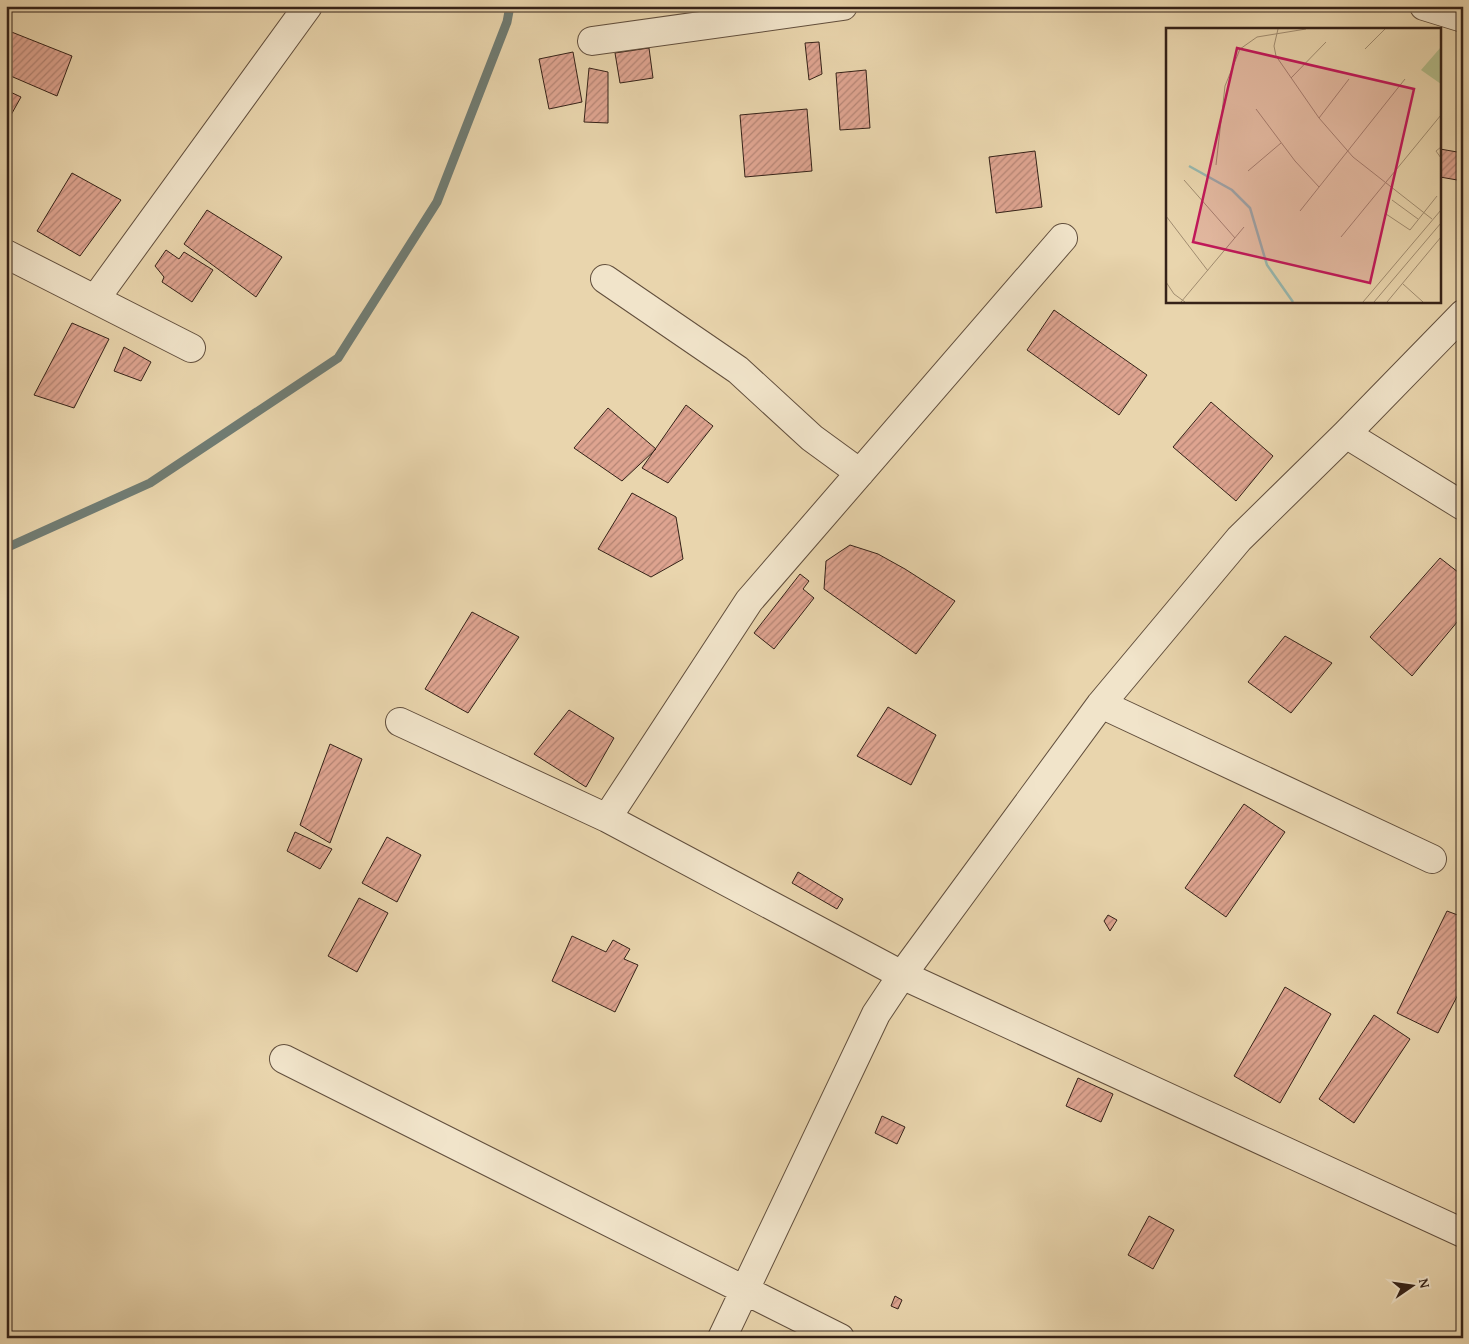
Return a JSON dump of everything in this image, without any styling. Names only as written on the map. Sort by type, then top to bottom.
[{"type":"street","points":[[96,298],[308,6]]},
{"type":"street","points":[[592,41],[843,6]]},
{"type":"street","points":[[1424,6],[1463,18]]},
{"type":"street","points":[[607,818],[749,601],[1063,238]]},
{"type":"street","points":[[6,254],[96,298],[191,348]]},
{"type":"street","points":[[605,279],[738,370],[812,438],[860,473]]},
{"type":"street","points":[[722,1338],[876,1014],[902,975],[1100,704],[1239,539],[1346,434],[1463,314]]},
{"type":"street","points":[[1346,434],[1463,506]]},
{"type":"street","points":[[1100,704],[1432,859]]},
{"type":"street","points":[[400,722],[607,818],[902,975],[1463,1234]]},
{"type":"street","points":[[284,1059],[840,1338]]},
{"type":"building","points":[[9,31],[72,56],[57,96],[6,74],[6,35]]},
{"type":"building","points":[[819,42],[822,74],[809,80],[805,43]]},
{"type":"building","points":[[649,48],[653,78],[620,83],[615,53]]},
{"type":"building","points":[[573,52],[582,102],[549,109],[539,59]]},
{"type":"building","points":[[589,68],[608,72],[608,123],[584,122]]},
{"type":"building","points":[[866,70],[870,128],[840,130],[836,73]]},
{"type":"building","points":[[6,90],[21,97],[6,124]]},
{"type":"building","points":[[807,109],[812,171],[745,177],[740,115]]},
{"type":"building","points":[[1442,149],[1463,153],[1463,181],[1442,177]]},
{"type":"building","points":[[1035,151],[1042,207],[996,213],[989,157]]},
{"type":"building","points":[[72,173],[121,200],[80,256],[37,231]]},
{"type":"building","points":[[207,210],[282,257],[256,297],[184,244]]},
{"type":"building","points":[[166,250],[179,259],[184,252],[213,270],[192,302],[162,282],[164,277],[155,266]]},
{"type":"building","points":[[1054,310],[1147,375],[1119,415],[1027,350]]},
{"type":"building","points":[[72,323],[109,339],[74,408],[34,395]]},
{"type":"building","points":[[124,347],[151,362],[141,381],[114,371]]},
{"type":"building","points":[[1211,402],[1273,456],[1236,501],[1173,447]]},
{"type":"building","points":[[686,405],[713,426],[668,483],[642,468]]},
{"type":"building","points":[[608,408],[656,449],[622,481],[574,448]]},
{"type":"building","points":[[632,493],[676,517],[683,559],[651,577],[598,549]]},
{"type":"building","points":[[850,545],[878,554],[955,601],[916,654],[824,589],[826,561]]},
{"type":"building","points":[[1440,558],[1463,576],[1463,615],[1412,676],[1370,637]]},
{"type":"building","points":[[800,574],[809,581],[803,589],[814,598],[774,649],[754,633]]},
{"type":"building","points":[[472,612],[519,637],[468,713],[425,689]]},
{"type":"building","points":[[1285,636],[1332,663],[1291,713],[1248,682]]},
{"type":"building","points":[[888,707],[936,735],[911,785],[857,756]]},
{"type":"building","points":[[569,710],[614,738],[586,787],[534,754]]},
{"type":"building","points":[[330,744],[362,759],[330,843],[300,825]]},
{"type":"building","points":[[1244,804],[1285,832],[1226,917],[1185,888]]},
{"type":"building","points":[[295,832],[332,849],[320,869],[287,851]]},
{"type":"building","points":[[387,837],[421,855],[397,902],[362,883]]},
{"type":"building","points":[[798,872],[843,899],[837,909],[792,883]]},
{"type":"building","points":[[359,898],[388,913],[357,972],[328,956]]},
{"type":"building","points":[[1447,911],[1463,917],[1463,985],[1438,1033],[1397,1013]]},
{"type":"building","points":[[1108,915],[1117,920],[1110,931],[1104,921]]},
{"type":"building","points":[[572,936],[606,952],[613,940],[630,949],[624,959],[638,965],[615,1012],[552,981]]},
{"type":"building","points":[[1285,987],[1331,1014],[1280,1103],[1234,1076]]},
{"type":"building","points":[[1374,1015],[1410,1039],[1354,1123],[1319,1099]]},
{"type":"building","points":[[1078,1078],[1113,1094],[1101,1122],[1066,1106]]},
{"type":"building","points":[[882,1116],[905,1127],[897,1144],[875,1133]]},
{"type":"building","points":[[1149,1216],[1174,1230],[1153,1269],[1128,1255]]},
{"type":"building","points":[[895,1296],[902,1300],[898,1309],[891,1306]]},
{"type":"waterway","points":[[6,548],[150,483],[338,358],[437,202],[507,22],[510,6]]}]
